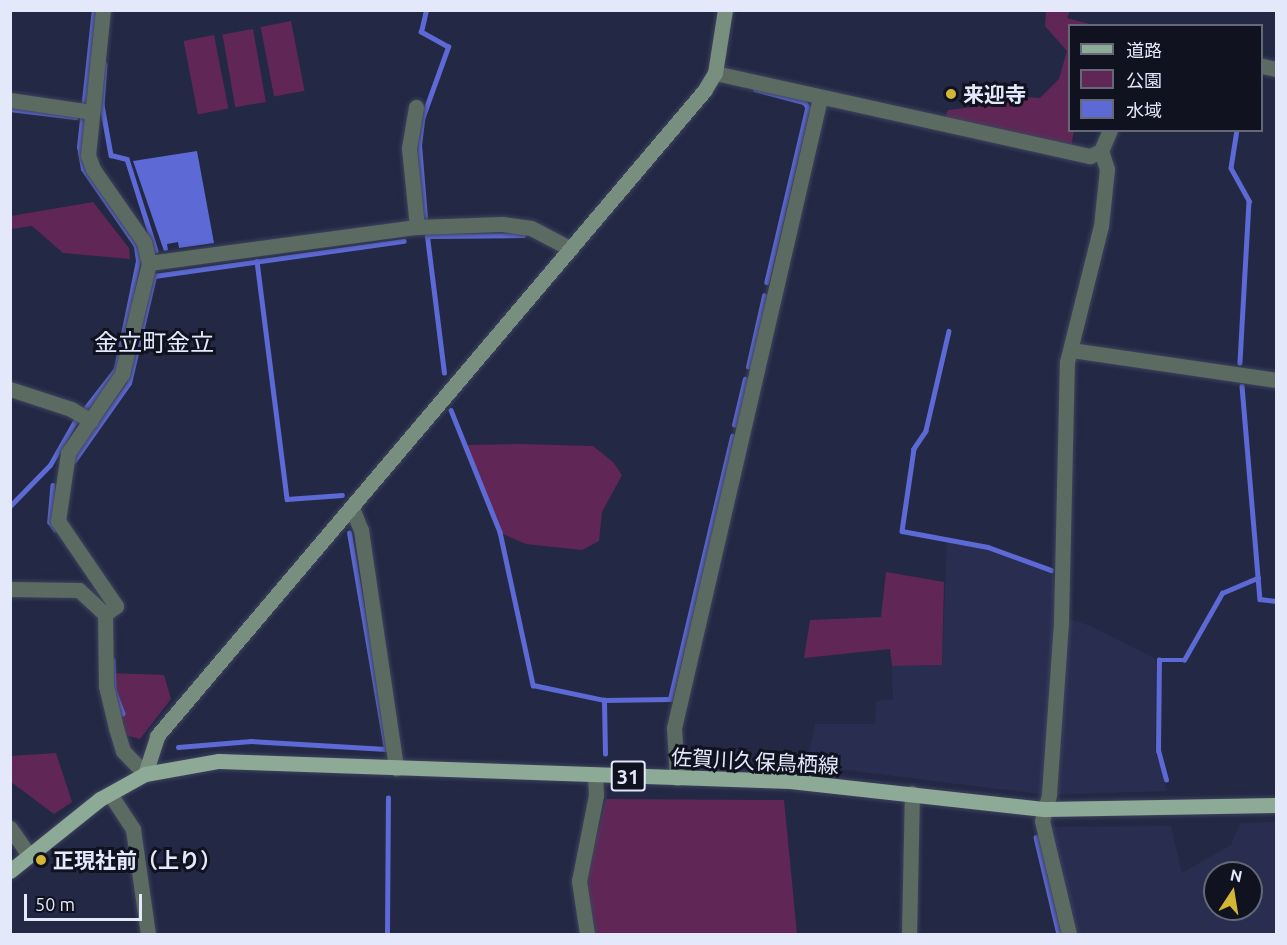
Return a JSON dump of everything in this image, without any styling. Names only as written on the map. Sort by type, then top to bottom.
[{"type":"main road","name":"佐賀川久保鳥栖線","points":[[10,870],[110,794],[145,774],[219,761],[790,781],[1045,809],[1276,805]]},
{"type":"street","points":[[103,10],[92,112],[90,162],[144,242],[149,263],[122,374],[69,453],[58,521],[116,606],[105,614]]},
{"type":"street","points":[[10,590],[79,590],[105,614],[106,686],[116,728],[123,751],[145,774],[157,736],[704,91],[715,73],[725,10]]},
{"type":"street","points":[[715,73],[1090,156],[1101,151]]},
{"type":"street","points":[[677,778],[674,728],[820,98]]},
{"type":"street","points":[[10,100],[92,112]]},
{"type":"street","points":[[416,107],[409,148],[417,227]]},
{"type":"street","points":[[1069,934],[1042,821],[1045,809],[1061,622],[1071,350],[1101,226],[1107,170],[1101,151],[1109,132]]},
{"type":"street","points":[[149,263],[417,227],[502,224],[531,228],[571,249]]},
{"type":"street","points":[[1071,350],[1276,380]]},
{"type":"street","points":[[10,389],[71,409],[90,421]]},
{"type":"street","points":[[352,508],[361,530],[396,768]]},
{"type":"street","points":[[587,934],[579,881],[596,795],[595,775]]},
{"type":"street","points":[[909,934],[912,793]]},
{"type":"street","points":[[110,794],[133,829],[148,934]]},
{"type":"street","points":[[10,828],[29,855]]},
{"type":"shaded area","points":[[947,538],[990,545],[1054,568],[1056,615],[1088,625],[1156,659],[1155,750],[1167,791],[1046,795],[807,765],[815,724],[875,724],[876,701],[893,699],[892,666],[942,665]]},
{"type":"shaded area","points":[[1276,822],[1276,934],[1075,934],[1048,827],[1171,826],[1182,873],[1203,861],[1231,845],[1240,823]]},
{"type":"green space","points":[[1046,11],[1070,11],[1067,18],[1089,24],[1068,24],[1068,132],[1074,132],[1071,146],[944,119],[948,110],[981,106],[989,95],[1040,98],[1059,79],[1067,51],[1045,26]]},
{"type":"green space","points":[[291,21],[305,91],[274,97],[261,27]]},
{"type":"green space","points":[[253,29],[266,102],[235,107],[222,34]]},
{"type":"green space","points":[[214,35],[228,109],[198,115],[184,41]]},
{"type":"green space","points":[[93,202],[129,248],[130,259],[63,253],[32,226],[11,229],[11,216]]},
{"type":"green space","points":[[467,445],[593,446],[613,462],[622,475],[602,512],[599,541],[582,550],[526,544],[503,534]]},
{"type":"green space","points":[[886,572],[944,582],[942,665],[892,666],[890,649],[804,658],[810,620],[881,617]]},
{"type":"green space","points":[[110,673],[164,675],[171,699],[140,739],[125,735]]},
{"type":"green space","points":[[56,753],[72,802],[54,814],[11,782],[10,756]]},
{"type":"green space","points":[[606,799],[784,800],[797,934],[593,934],[585,883]]},
{"type":"water","points":[[197,151],[214,243],[179,248],[178,242],[167,244],[168,250],[164,251],[133,161]]},
{"type":"waterway","points":[[10,506],[50,465],[74,423],[116,369],[138,261],[136,246],[83,169],[79,147],[94,10]]},
{"type":"waterway","points":[[425,218],[419,145],[422,119],[448,47],[421,32],[426,10]]},
{"type":"waterway","points":[[105,64],[102,105],[111,155],[127,159],[156,251]]},
{"type":"waterway","points":[[755,89],[804,102],[808,107],[767,282]]},
{"type":"waterway","points":[[10,109],[76,117]]},
{"type":"waterway","points":[[1237,132],[1231,168],[1249,201],[1240,363]]},
{"type":"waterway","points":[[444,373],[427,236],[523,235]]},
{"type":"waterway","points":[[74,461],[129,383],[154,276],[404,241]]},
{"type":"waterway","points":[[257,261],[287,499],[342,495]]},
{"type":"waterway","points":[[748,367],[764,296]]},
{"type":"waterway","points":[[949,331],[926,431],[914,449],[902,531],[988,547],[1051,570]]},
{"type":"waterway","points":[[734,425],[745,379]]},
{"type":"waterway","points":[[1242,386],[1260,599],[1276,601]]},
{"type":"waterway","points":[[451,410],[500,532],[533,685],[604,700]]},
{"type":"waterway","points":[[605,754],[604,700],[670,699],[732,436]]},
{"type":"waterway","points":[[53,485],[50,522],[55,529]]},
{"type":"waterway","points":[[178,747],[251,741],[386,749],[349,533]]},
{"type":"waterway","points":[[1166,780],[1158,751],[1159,660],[1184,660],[1222,593],[1258,578]]},
{"type":"waterway","points":[[113,660],[114,690],[123,713]]},
{"type":"waterway","points":[[387,934],[388,798]]},
{"type":"waterway","points":[[1036,837],[1059,934]]},
{"type":"place","name":"来迎寺","points":[[951,94]]},
{"type":"place","name":"正現社前（上り）","points":[[41,860]]},
{"type":"district","name":"金立町金立","points":[[154,343]]}]
